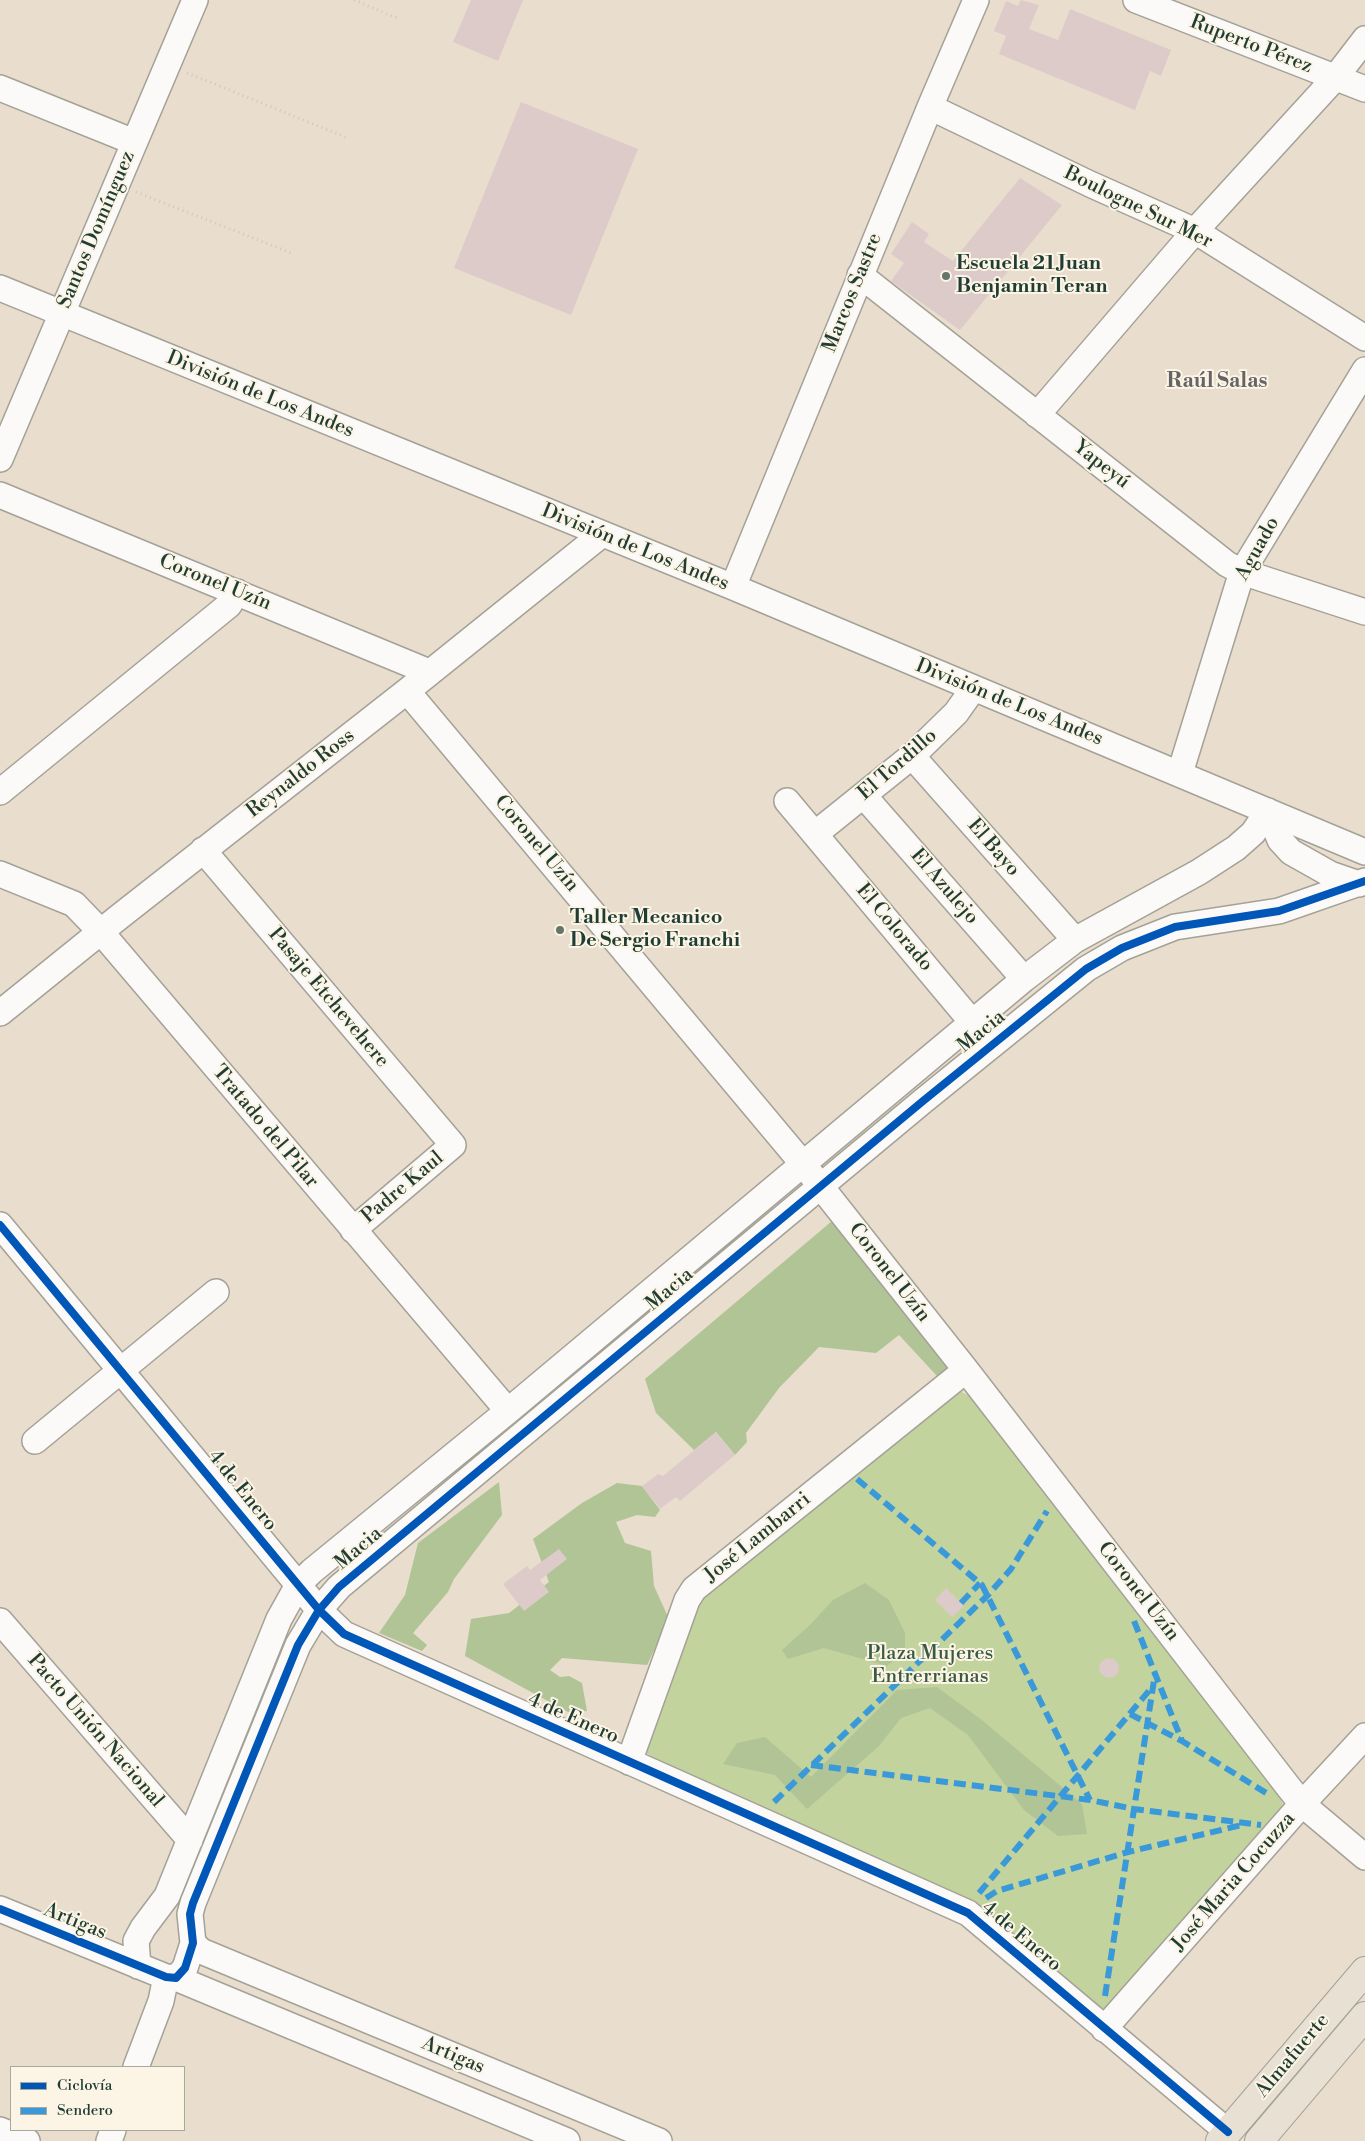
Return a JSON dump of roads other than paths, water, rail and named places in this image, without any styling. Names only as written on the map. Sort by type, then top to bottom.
[{"type":"main road","name":"Almafuerte","points":[[1224,2137],[1365,1971]]},
{"type":"main road","name":"Almafuerte","points":[[1259,2141],[1365,2016]]},
{"type":"street","name":"Santos Domínguez","points":[[0,460],[194,0]]},
{"type":"street","name":"Marcos Sastre","points":[[733,587],[860,275],[976,0]]},
{"type":"street","name":"Ruperto Pérez","points":[[1136,0],[1365,89]]},
{"type":"street","points":[[1037,415],[1195,231],[1335,78],[1365,39]]},
{"type":"street","points":[[0,88],[134,142]]},
{"type":"street","name":"Boulogne Sur Mer","points":[[930,107],[1090,184],[1195,231],[1365,338]]},
{"type":"street","name":"Yapeyú","points":[[860,275],[1217,556],[1242,572],[1365,612]]},
{"type":"street","name":"División de Los Andes","points":[[0,288],[601,535],[733,587],[1365,852]]},
{"type":"street","name":"Aguado","points":[[1180,773],[1242,572],[1365,370]]},
{"type":"street","name":"Coronel Uzín","points":[[0,495],[429,672]]},
{"type":"street","name":"Reynaldo Ross","points":[[0,1014],[100,932],[407,691],[601,535]]},
{"type":"street","points":[[0,792],[229,605],[237,592]]},
{"type":"street","name":"El Tordillo","points":[[815,834],[912,756],[956,713],[973,689]]},
{"type":"street","name":"Coronel Uzín","points":[[407,691],[803,1164],[966,1370],[1302,1804],[1365,1857]]},
{"type":"street","name":"El Bayo","points":[[912,756],[1075,940]]},
{"type":"street","name":"El Azulejo","points":[[864,796],[1024,979]]},
{"type":"street","name":"El Colorado","points":[[787,801],[972,1022]]},
{"type":"street","points":[[1268,811],[1280,840],[1291,852],[1330,874],[1362,883]]},
{"type":"street","name":"Macia","points":[[153,1914],[167,1896],[279,1619],[298,1585],[312,1571],[508,1411],[1024,979],[1075,940],[1198,872],[1236,848],[1253,833],[1268,811]]},
{"type":"street","name":"Pasaje Etchevehere","points":[[203,850],[453,1145]]},
{"type":"street","name":"Tratado del Pilar","points":[[0,874],[74,904],[100,932],[508,1411]]},
{"type":"street","name":"Macia","points":[[193,1936],[190,1914],[298,1645],[319,1610],[339,1587],[820,1186],[1086,969],[1107,955],[1146,936],[1175,927],[1279,911],[1362,883]]},
{"type":"street","name":"Padre Kaul","points":[[353,1230],[453,1145]]},
{"type":"street","name":"4 de Enero","points":[[0,1225],[123,1371],[319,1610],[344,1634],[968,1913],[1104,2029],[1224,2137]]},
{"type":"street","points":[[34,1442],[123,1371],[216,1292]]},
{"type":"street","name":"José Lambarri","points":[[628,1762],[687,1600],[694,1589],[966,1370]]},
{"type":"street","name":"Pacto Unión Nacional","points":[[0,1621],[190,1840]]},
{"type":"street","name":"José Maria Cocuzza","points":[[1104,2029],[1302,1804],[1365,1736]]},
{"type":"street","name":"Artigas","points":[[0,1909],[138,1966]]},
{"type":"street","points":[[136,2066],[171,1978],[185,1968],[193,1936],[175,1919],[153,1914],[136,1941],[138,1966],[171,1978]]},
{"type":"street","name":"Artigas","points":[[193,1936],[201,1951],[659,2141]]},
{"type":"street","name":"Artigas","points":[[171,1978],[567,2141]]},
{"type":"street","points":[[0,2130],[27,2141]]},
{"type":"place","name":"Escuela 21 Juan Benjamin Teran","points":[[946,276]]},
{"type":"place","name":"Taller Mecanico De Sergio Franchi","points":[[560,930]]},
{"type":"district","name":"Raúl Salas","points":[[1217,382]]},
{"type":"park label","name":"Plaza Mujeres Entrerrianas","points":[[930,1666]]}]
